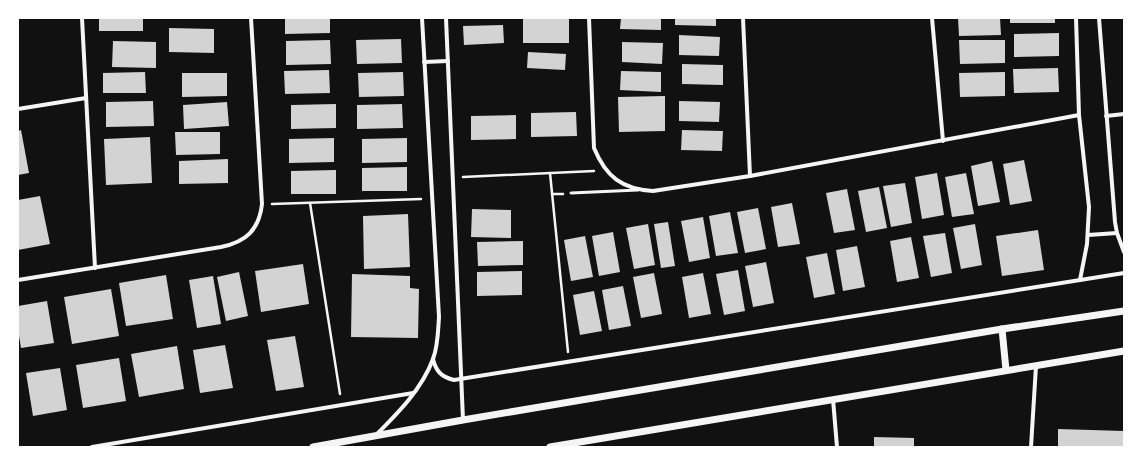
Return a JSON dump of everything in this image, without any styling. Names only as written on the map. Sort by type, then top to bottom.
[{"type":"street","points":[[82,18],[94,268]]},
{"type":"street","points":[[18,280],[235,244],[246,237],[256,227],[261,214],[262,204],[251,18]]},
{"type":"street","points":[[375,437],[414,393],[433,359],[437,345],[438,317],[433,199],[422,18]]},
{"type":"street","points":[[446,18],[463,420]]},
{"type":"street","points":[[589,18],[594,148],[606,171],[616,180],[627,186],[640,190],[653,191],[750,176],[1079,116]]},
{"type":"street","points":[[743,18],[750,176]]},
{"type":"street","points":[[932,18],[943,141]]},
{"type":"street","points":[[1076,18],[1079,116],[1088,207],[1088,235],[1085,262],[1080,280]]},
{"type":"street","points":[[1100,18],[1106,116],[1117,233],[1124,252]]},
{"type":"street","points":[[424,62],[448,61]]},
{"type":"street","points":[[18,109],[86,98]]},
{"type":"street","points":[[1106,116],[1124,114]]},
{"type":"street","points":[[1088,235],[1117,233]]},
{"type":"street","points":[[433,359],[435,367],[443,376],[454,380],[1124,273]]},
{"type":"street","points":[[313,447],[463,420],[1002,329],[1124,311]]},
{"type":"street","points":[[1002,329],[1006,370]]},
{"type":"street","points":[[550,447],[1124,351]]},
{"type":"street","points":[[1031,447],[1036,365]]},
{"type":"street","points":[[92,447],[414,393]]},
{"type":"street","points":[[833,399],[837,447]]},
{"type":"lane","points":[[571,193],[640,190]]},
{"type":"path","points":[[453,177],[606,171]]},
{"type":"path","points":[[550,173],[568,362]]},
{"type":"path","points":[[262,204],[433,199]]},
{"type":"path","points":[[310,203],[342,404]]},
{"type":"building","points":[[99,18],[143,18],[143,31],[99,31]]},
{"type":"building","points":[[285,18],[330,18],[330,33],[285,34]]},
{"type":"building","points":[[523,18],[569,18],[569,43],[523,43]]},
{"type":"building","points":[[621,18],[661,18],[661,30],[620,29]]},
{"type":"building","points":[[675,18],[716,18],[716,26],[675,25]]},
{"type":"building","points":[[958,18],[1000,18],[1001,35],[959,36]]},
{"type":"building","points":[[1010,18],[1055,18],[1055,23],[1010,23]]},
{"type":"building","points":[[503,25],[504,43],[464,45],[463,26]]},
{"type":"building","points":[[169,28],[214,29],[214,53],[169,52]]},
{"type":"building","points":[[1059,33],[1059,56],[1014,57],[1014,34]]},
{"type":"building","points":[[679,35],[720,37],[719,56],[679,55]]},
{"type":"building","points":[[401,39],[402,63],[357,64],[356,40]]},
{"type":"building","points":[[330,40],[331,64],[286,65],[286,41]]},
{"type":"building","points":[[959,40],[1005,40],[1005,63],[960,64]]},
{"type":"building","points":[[113,41],[156,42],[156,68],[112,67]]},
{"type":"building","points":[[622,42],[663,43],[662,64],[622,62]]},
{"type":"building","points":[[528,52],[566,54],[565,70],[527,68]]},
{"type":"building","points":[[682,64],[723,65],[723,85],[682,84]]},
{"type":"building","points":[[1058,68],[1059,92],[1014,93],[1013,69]]},
{"type":"building","points":[[329,70],[330,93],[285,94],[284,71]]},
{"type":"building","points":[[621,71],[661,72],[661,92],[620,90]]},
{"type":"building","points":[[145,72],[146,93],[103,93],[103,73]]},
{"type":"building","points":[[403,72],[404,96],[359,97],[358,73]]},
{"type":"building","points":[[1005,72],[1005,96],[960,97],[959,73]]},
{"type":"building","points":[[182,73],[227,73],[227,96],[182,97]]},
{"type":"building","points":[[665,96],[665,131],[619,132],[618,97]]},
{"type":"building","points":[[153,101],[154,126],[106,127],[106,102]]},
{"type":"building","points":[[679,101],[720,102],[719,122],[679,121]]},
{"type":"building","points":[[227,102],[229,126],[184,129],[183,105]]},
{"type":"building","points":[[336,104],[336,128],[291,129],[291,105]]},
{"type":"building","points":[[402,104],[403,128],[357,129],[357,105]]},
{"type":"building","points":[[576,112],[577,136],[531,137],[531,113]]},
{"type":"building","points":[[516,115],[516,139],[471,140],[471,116]]},
{"type":"building","points":[[21,130],[29,173],[18,175],[18,131]]},
{"type":"building","points":[[682,130],[723,131],[722,151],[681,150]]},
{"type":"building","points":[[175,132],[220,132],[220,154],[176,155]]},
{"type":"building","points":[[150,137],[152,183],[106,185],[104,139]]},
{"type":"building","points":[[334,138],[334,162],[289,163],[289,139]]},
{"type":"building","points":[[407,138],[407,162],[362,163],[362,139]]},
{"type":"building","points":[[228,159],[228,183],[179,184],[179,161]]},
{"type":"building","points":[[1024,160],[1032,201],[1010,205],[1003,164]]},
{"type":"building","points":[[992,161],[1000,202],[978,206],[971,166]]},
{"type":"building","points":[[407,167],[407,191],[362,191],[362,168]]},
{"type":"building","points":[[336,170],[336,194],[291,194],[291,171]]},
{"type":"building","points":[[937,173],[944,215],[922,219],[915,177]]},
{"type":"building","points":[[966,173],[974,214],[952,217],[945,177]]},
{"type":"building","points":[[905,183],[912,223],[891,227],[883,186]]},
{"type":"building","points":[[879,187],[887,228],[866,232],[858,191]]},
{"type":"building","points":[[847,189],[855,230],[834,233],[826,193]]},
{"type":"building","points":[[40,196],[50,244],[18,250],[18,200]]},
{"type":"building","points":[[792,203],[800,244],[778,247],[771,207]]},
{"type":"building","points":[[758,208],[766,249],[745,253],[737,212]]},
{"type":"building","points":[[472,209],[511,210],[511,238],[471,237]]},
{"type":"building","points":[[730,212],[738,253],[716,256],[709,216]]},
{"type":"building","points":[[408,214],[410,267],[364,269],[363,216]]},
{"type":"building","points":[[703,217],[710,258],[689,262],[681,221]]},
{"type":"building","points":[[668,222],[675,266],[661,268],[654,224]]},
{"type":"building","points":[[648,224],[655,265],[634,269],[626,228]]},
{"type":"building","points":[[975,224],[982,265],[961,269],[953,228]]},
{"type":"building","points":[[1038,230],[1044,270],[1002,276],[996,236]]},
{"type":"building","points":[[613,232],[620,272],[599,276],[592,236]]},
{"type":"building","points":[[945,233],[952,273],[931,277],[923,236]]},
{"type":"building","points":[[585,236],[593,277],[571,281],[564,240]]},
{"type":"building","points":[[911,237],[919,278],[897,282],[890,241]]},
{"type":"building","points":[[523,241],[523,265],[478,266],[477,242]]},
{"type":"building","points":[[857,246],[865,287],[843,291],[836,250]]},
{"type":"building","points":[[827,253],[835,294],[814,298],[806,257]]},
{"type":"building","points":[[766,262],[774,303],[753,307],[745,266]]},
{"type":"building","points":[[303,264],[309,304],[261,312],[255,271]]},
{"type":"building","points":[[738,270],[745,311],[724,315],[716,274]]},
{"type":"building","points":[[522,271],[522,295],[477,296],[477,272]]},
{"type":"building","points":[[239,272],[248,316],[226,321],[217,277]]},
{"type":"building","points":[[654,273],[662,314],[641,318],[633,277]]},
{"type":"building","points":[[703,273],[711,314],[689,318],[682,277]]},
{"type":"building","points":[[352,274],[410,276],[410,288],[419,289],[418,338],[351,337]]},
{"type":"building","points":[[166,275],[173,319],[126,326],[119,283]]},
{"type":"building","points":[[213,276],[221,324],[197,328],[189,280]]},
{"type":"building","points":[[623,286],[631,326],[609,330],[602,290]]},
{"type":"building","points":[[111,289],[119,336],[72,344],[64,297]]},
{"type":"building","points":[[594,291],[602,331],[580,335],[573,295]]},
{"type":"building","points":[[47,301],[54,343],[21,348],[18,330],[18,306]]},
{"type":"building","points":[[295,336],[304,387],[276,391],[267,340]]},
{"type":"building","points":[[225,345],[233,388],[200,393],[193,350]]},
{"type":"building","points":[[177,346],[184,389],[139,397],[131,354]]},
{"type":"building","points":[[119,358],[126,401],[83,408],[76,365]]},
{"type":"building","points":[[60,368],[67,410],[33,416],[26,373]]},
{"type":"building","points":[[1058,429],[1124,431],[1124,447],[1058,447]]},
{"type":"building","points":[[874,437],[914,438],[914,447],[874,447]]}]
